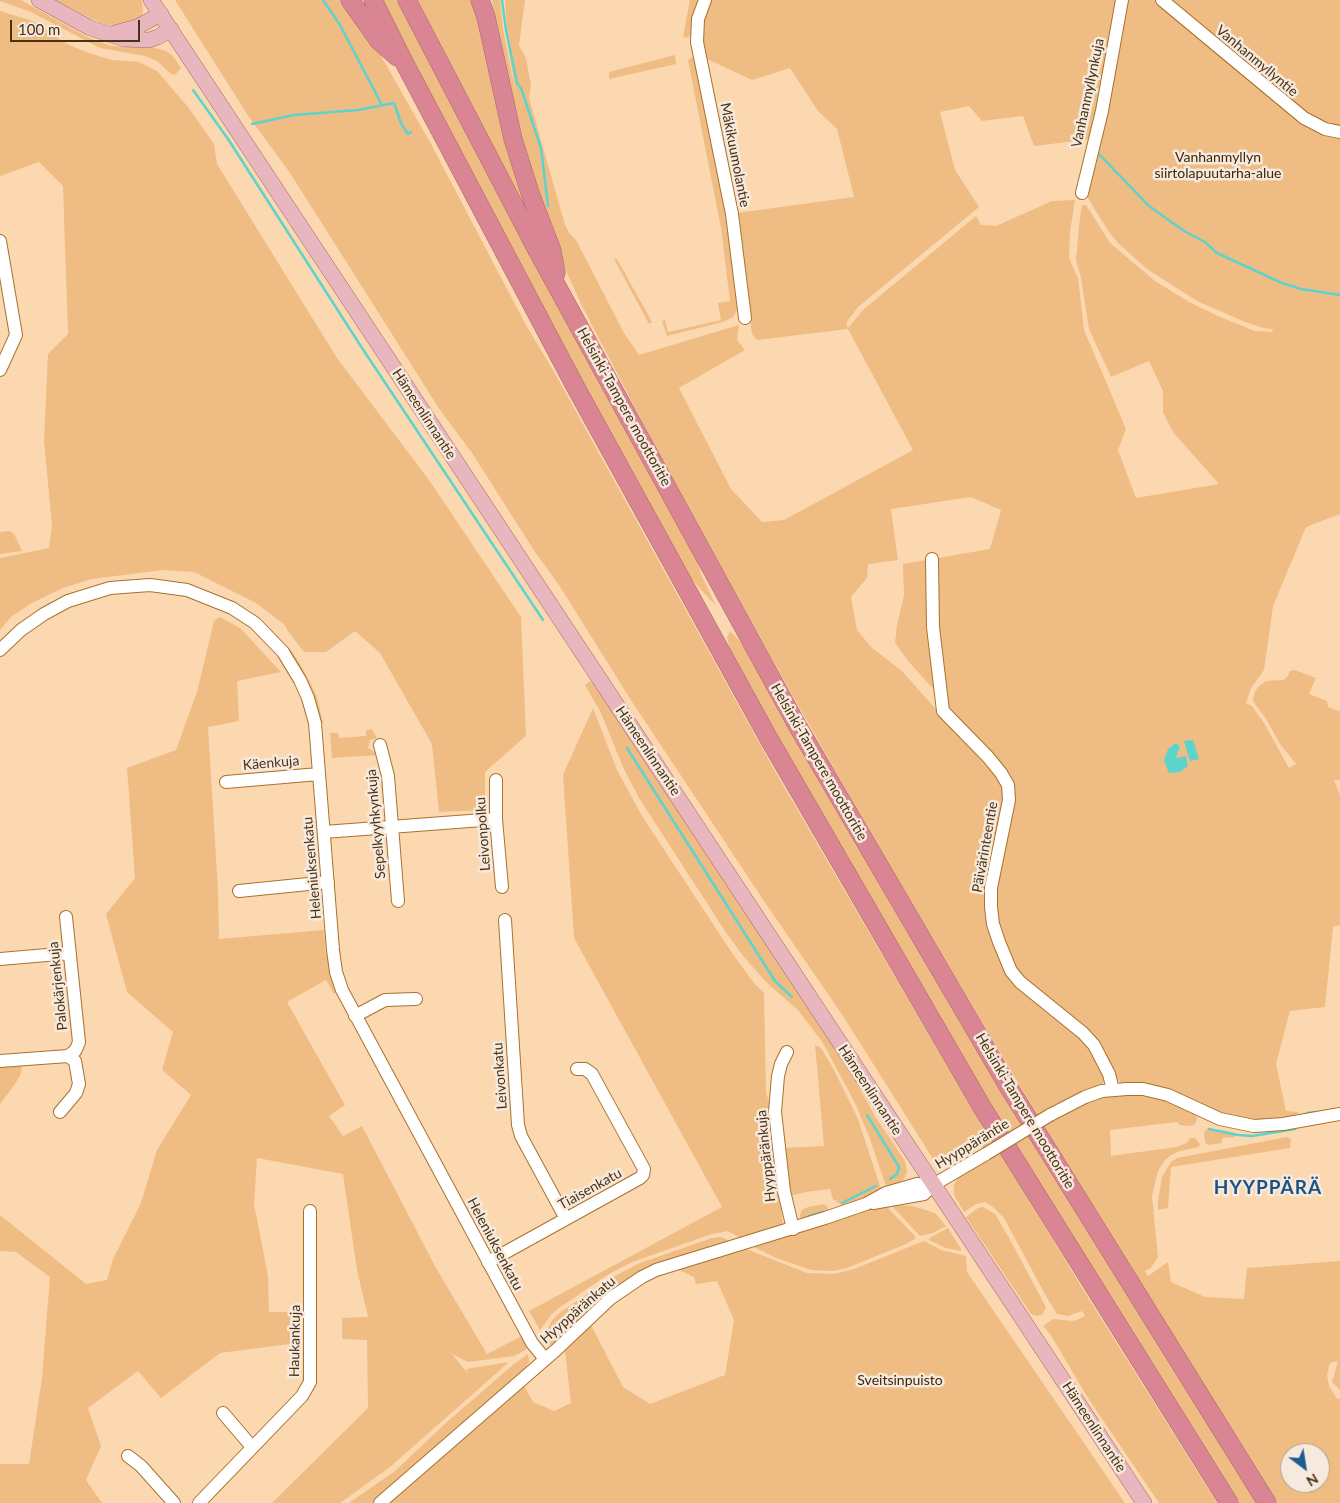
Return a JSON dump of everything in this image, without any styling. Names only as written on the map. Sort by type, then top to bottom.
[{"type":"highway","points":[[350,0],[379,41],[405,64]]},
{"type":"highway","points":[[373,0],[574,386],[774,748],[982,1107],[1229,1503]]},
{"type":"highway","name":"Helsinki-Tampere moottoritie","points":[[407,0],[559,288],[802,734],[1008,1086],[1267,1503]]},
{"type":"highway","points":[[480,0],[486,9],[513,139],[531,196],[552,251],[559,288]]},
{"type":"main road","points":[[39,0],[90,28],[124,39],[149,40],[171,29]]},
{"type":"main road","name":"Hämeenlinnantie","points":[[151,0],[1144,1503]]},
{"type":"main road","points":[[108,34],[137,27],[160,14]]},
{"type":"street","name":"Mäkikuumolantie","points":[[705,0],[698,19],[697,42],[732,214],[745,318]]},
{"type":"street","name":"Vanhanmyllynkuja","points":[[1082,193],[1102,111],[1122,0]]},
{"type":"street","name":"Vanhanmyllyntie","points":[[1162,0],[1304,118],[1324,129],[1340,132]]},
{"type":"street","points":[[0,241],[16,335],[0,370]]},
{"type":"street","name":"Päivärinteentie","points":[[932,559],[933,627],[943,711],[992,762],[1008,785],[1009,800],[991,888],[993,924],[998,942],[1011,971],[1020,982],[1083,1033],[1094,1045],[1109,1074],[1114,1090]]},
{"type":"street","name":"Heleniuksenkatu","points":[[0,650],[21,630],[56,606],[76,598],[110,588],[163,586],[187,590],[220,602],[245,616],[267,633],[283,652],[295,670],[308,698],[316,730],[336,972],[342,990],[532,1343],[545,1359]]},
{"type":"street","name":"Sepelkyyhkynkuja","points":[[380,744],[388,776],[398,901]]},
{"type":"street","name":"Käenkuja","points":[[226,782],[319,774]]},
{"type":"street","name":"Leivonpolku","points":[[496,780],[496,819],[502,887]]},
{"type":"street","points":[[324,832],[496,819]]},
{"type":"street","points":[[239,891],[328,882]]},
{"type":"street","name":"Palokärjenkuja","points":[[66,917],[79,1042],[71,1054]]},
{"type":"street","name":"Leivonkatu","points":[[505,920],[518,1126],[521,1136],[566,1219]]},
{"type":"street","points":[[0,959],[70,953]]},
{"type":"street","points":[[355,1016],[386,1000],[416,998]]},
{"type":"street","name":"Hyyppäränkuja","points":[[788,1052],[781,1064],[778,1076],[775,1112],[784,1191],[792,1229]]},
{"type":"street","points":[[0,1061],[71,1054],[75,1061],[79,1084],[76,1093],[60,1112]]},
{"type":"street","name":"Tiaisenkatu","points":[[488,1262],[640,1178],[644,1172],[644,1168],[592,1074],[585,1069],[576,1069]]},
{"type":"street","name":"Hyyppäräntie","points":[[933,1185],[1050,1115],[1085,1097],[1102,1092],[1143,1089],[1155,1091],[1220,1119],[1254,1126],[1283,1124],[1340,1114]]},
{"type":"street","name":"Hyyppäränkatu","points":[[380,1503],[545,1359],[611,1298],[642,1277],[656,1270],[792,1229],[866,1204],[886,1193],[917,1184],[933,1185]]},
{"type":"street","name":"Haukankuja","points":[[199,1503],[302,1396],[310,1382],[310,1212]]},
{"type":"street","points":[[223,1413],[252,1447]]},
{"type":"street","points":[[128,1456],[141,1466],[174,1503]]},
{"type":"green space","points":[[0,0],[21,0],[87,37],[112,46],[148,46],[166,51],[172,55],[181,68],[175,75],[171,74],[157,61],[145,56],[100,48],[31,12]]},
{"type":"green space","points":[[55,0],[142,0],[143,11],[137,21],[121,26],[108,25]]},
{"type":"green space","points":[[175,0],[342,0],[357,19],[381,56],[431,144],[527,327],[553,370],[772,766],[942,1057],[1084,1291],[1217,1503],[1159,1503],[1088,1398],[1050,1334],[1043,1326],[1053,1319],[1073,1321],[1079,1319],[1085,1316],[1082,1311],[1068,1316],[1057,1314],[1004,1218],[985,1202],[976,1204],[964,1212],[954,1195],[954,1185],[958,1177],[983,1150],[982,1145],[946,1165],[935,1162],[843,1016],[762,898],[629,697],[559,585],[535,552],[472,453],[440,410],[290,173],[247,114]]},
{"type":"green space","points":[[380,0],[399,0],[697,559],[701,574],[716,606],[684,571],[673,554]]},
{"type":"green space","points":[[418,0],[475,0],[533,222],[461,84]]},
{"type":"green space","name":"Vanhanmyllyn siirtolapuutarha-alue","points":[[492,0],[500,0],[503,29],[517,100],[509,52],[505,0],[525,0],[519,45],[526,58],[531,85],[529,98],[565,225],[576,240],[624,333],[639,355],[739,325],[737,340],[745,350],[679,388],[731,489],[762,522],[784,520],[913,450],[848,329],[757,340],[752,334],[737,213],[854,197],[837,129],[818,111],[790,68],[752,80],[705,58],[701,28],[711,0],[1118,0],[1092,139],[1034,146],[1023,116],[982,121],[969,106],[940,112],[955,170],[979,207],[858,307],[846,323],[848,328],[863,310],[976,216],[981,225],[996,226],[1052,201],[1075,200],[1070,232],[1069,258],[1078,278],[1084,330],[1126,429],[1118,450],[1136,498],[1219,484],[1173,432],[1163,412],[1163,391],[1149,361],[1111,377],[1089,329],[1081,278],[1076,260],[1082,205],[1086,205],[1110,243],[1155,281],[1189,302],[1220,317],[1255,331],[1272,332],[1273,329],[1245,322],[1197,301],[1147,269],[1119,244],[1109,232],[1086,195],[1126,0],[1340,0],[1340,514],[1306,527],[1273,606],[1264,670],[1251,688],[1246,703],[1252,706],[1264,723],[1289,768],[1296,764],[1280,744],[1253,701],[1258,687],[1266,681],[1283,680],[1290,671],[1295,670],[1316,678],[1309,694],[1327,701],[1328,707],[1340,710],[1340,780],[1334,780],[1340,795],[1340,925],[1333,927],[1325,1007],[1290,1011],[1276,1064],[1286,1111],[1298,1112],[1299,1118],[1261,1121],[1225,1116],[1148,1085],[1121,1083],[1096,1043],[1016,971],[998,921],[995,902],[1013,791],[1010,775],[909,662],[895,643],[904,595],[903,564],[990,549],[1001,510],[971,497],[891,509],[898,560],[868,564],[867,578],[851,597],[857,630],[871,647],[902,671],[997,778],[1005,790],[987,892],[1008,970],[1091,1046],[1105,1077],[1102,1085],[1077,1105],[1107,1096],[1144,1094],[1163,1099],[1196,1115],[1195,1124],[1191,1126],[1180,1125],[1177,1122],[1110,1130],[1111,1156],[1176,1147],[1187,1143],[1190,1138],[1195,1138],[1200,1144],[1199,1147],[1177,1152],[1170,1156],[1164,1161],[1158,1171],[1152,1196],[1158,1257],[1151,1268],[1145,1271],[1148,1276],[1168,1262],[1171,1282],[1205,1297],[1244,1299],[1247,1268],[1340,1261],[1340,1390],[1332,1382],[1338,1361],[1330,1363],[1327,1375],[1329,1386],[1337,1399],[1340,1398],[1340,1503],[1277,1503],[1085,1195],[888,863],[672,479],[581,304],[548,230],[525,162],[495,31]]},
{"type":"green space","points":[[690,0],[699,0],[692,33],[688,38],[683,37]]},
{"type":"green space","points":[[0,11],[33,21],[67,44],[89,53],[112,60],[139,62],[157,71],[188,107],[214,144],[217,164],[337,358],[429,480],[521,617],[526,736],[485,772],[485,810],[439,812],[432,744],[380,653],[355,631],[326,652],[304,652],[285,625],[256,603],[194,572],[163,570],[92,579],[63,588],[32,603],[12,616],[0,630],[0,558],[49,548],[52,526],[44,441],[48,354],[68,334],[63,186],[39,162],[0,176]]},
{"type":"green space","points":[[675,55],[676,64],[609,79],[609,72]]},
{"type":"green space","points":[[692,57],[694,58],[728,218],[738,308],[733,317],[723,322],[667,336],[662,321],[665,320],[668,332],[721,320],[718,303],[730,301],[721,228],[688,60]]},
{"type":"green space","points":[[614,259],[617,259],[652,322],[649,324]]},
{"type":"green space","points":[[10,531],[14,534],[22,551],[0,554],[0,532]]},
{"type":"green space","points":[[220,617],[240,628],[281,672],[237,681],[239,721],[208,727],[219,939],[324,930],[326,956],[329,956],[338,992],[334,994],[326,980],[287,1002],[345,1105],[329,1116],[343,1136],[362,1126],[436,1268],[487,1354],[522,1336],[528,1347],[514,1356],[468,1362],[452,1354],[469,1375],[466,1369],[509,1362],[390,1467],[340,1503],[272,1503],[368,1408],[367,1340],[342,1339],[342,1318],[368,1317],[357,1270],[343,1174],[257,1158],[254,1204],[268,1276],[269,1312],[296,1312],[298,1343],[220,1353],[161,1398],[138,1371],[88,1408],[101,1446],[86,1480],[102,1503],[0,1503],[0,1464],[29,1464],[42,1378],[50,1277],[16,1252],[0,1251],[0,1215],[86,1284],[107,1280],[113,1259],[141,1203],[157,1150],[191,1095],[162,1070],[173,1032],[127,992],[106,914],[135,878],[127,768],[176,750],[197,692],[214,621]]},
{"type":"green space","points":[[730,631],[748,650],[1048,1164],[1257,1503],[1236,1503],[993,1109],[732,659],[727,637]]},
{"type":"green space","points":[[290,649],[317,697],[323,723],[320,721],[288,651]]},
{"type":"green space","points":[[590,681],[597,687],[853,1076],[876,1118],[905,1161],[907,1172],[904,1179],[898,1184],[889,1188],[886,1186],[855,1103],[823,1043],[798,1010],[767,983],[744,957],[725,931],[639,798],[623,767],[601,713],[585,685]]},
{"type":"green space","points":[[593,708],[617,770],[642,816],[732,953],[754,983],[764,993],[766,1093],[771,1107],[783,1227],[744,1240],[728,1231],[712,1234],[632,1262],[609,1274],[559,1308],[540,1330],[529,1311],[722,1207],[574,938],[563,775]]},
{"type":"green space","points":[[372,729],[377,738],[370,740],[368,748],[380,755],[332,758],[330,733],[338,733],[339,738],[366,736],[366,730]]},
{"type":"green space","points":[[815,1045],[821,1048],[834,1070],[858,1119],[882,1192],[843,1206],[833,1199],[830,1189],[790,1196],[782,1148],[824,1146]]},
{"type":"green space","points":[[22,1064],[21,1074],[0,1104],[0,1065]]},
{"type":"green space","points":[[1208,1128],[1234,1133],[1235,1137],[1222,1138],[1222,1143],[1208,1145],[1205,1142],[1204,1132]]},
{"type":"green space","points":[[1287,1137],[1291,1139],[1290,1148],[1171,1167],[1168,1208],[1158,1210],[1162,1177],[1171,1162],[1177,1158]]},
{"type":"green space","points":[[824,1204],[828,1207],[828,1211],[801,1219],[802,1210]]},
{"type":"green space","points":[[894,1205],[912,1206],[929,1211],[936,1214],[946,1226],[933,1233],[920,1236],[894,1208]]},
{"type":"green space","points":[[886,1206],[915,1236],[915,1239],[847,1268],[833,1271],[811,1270],[776,1258],[754,1247],[859,1211]]},
{"type":"green space","points":[[983,1207],[995,1214],[1008,1236],[1046,1307],[1043,1314],[1037,1316],[1031,1314],[966,1217],[978,1208]]},
{"type":"green space","points":[[948,1228],[961,1251],[946,1248],[929,1240]]},
{"type":"green space","points":[[721,1237],[734,1243],[654,1267],[553,1345],[545,1344],[541,1341],[553,1319],[562,1311],[613,1277],[640,1263],[712,1238]]},
{"type":"green space","name":"Sveitsinpuisto","points":[[924,1241],[941,1250],[966,1256],[967,1272],[1125,1503],[390,1503],[524,1386],[533,1402],[554,1411],[571,1403],[565,1350],[591,1325],[623,1387],[650,1404],[725,1375],[734,1320],[717,1281],[696,1284],[694,1277],[679,1270],[680,1268],[746,1249],[807,1273],[834,1274],[854,1269]]},
{"type":"green space","points":[[528,1354],[529,1362],[522,1374],[373,1503],[349,1503],[395,1471],[447,1422]]},
{"type":"water","points":[[1193,740],[1199,759],[1190,761],[1184,741]]},
{"type":"water","points":[[1176,743],[1180,746],[1176,758],[1186,756],[1188,766],[1180,772],[1169,773],[1164,761],[1168,749]]},
{"type":"waterway","points":[[323,0],[340,25],[382,105]]},
{"type":"waterway","points":[[502,0],[517,83],[521,88],[541,148],[548,206]]},
{"type":"waterway","points":[[193,90],[228,139],[362,348],[543,620]]},
{"type":"waterway","points":[[252,124],[294,115],[358,110],[394,103],[401,123],[408,134],[411,132]]},
{"type":"waterway","points":[[1097,152],[1149,206],[1184,231],[1205,242],[1217,253],[1282,283],[1301,289],[1340,295]]},
{"type":"waterway","points":[[627,748],[775,981],[792,997]]},
{"type":"waterway","points":[[1307,1113],[1316,1112]]},
{"type":"waterway","points":[[867,1115],[899,1167],[897,1174],[890,1179]]},
{"type":"waterway","points":[[1209,1129],[1252,1136],[1295,1129]]},
{"type":"waterway","points":[[842,1203],[876,1186]]},
{"type":"waterway","points":[[809,1216],[823,1212]]},
{"type":"district","name":"HYYPPÄRÄ","points":[[1268,1188]]}]
